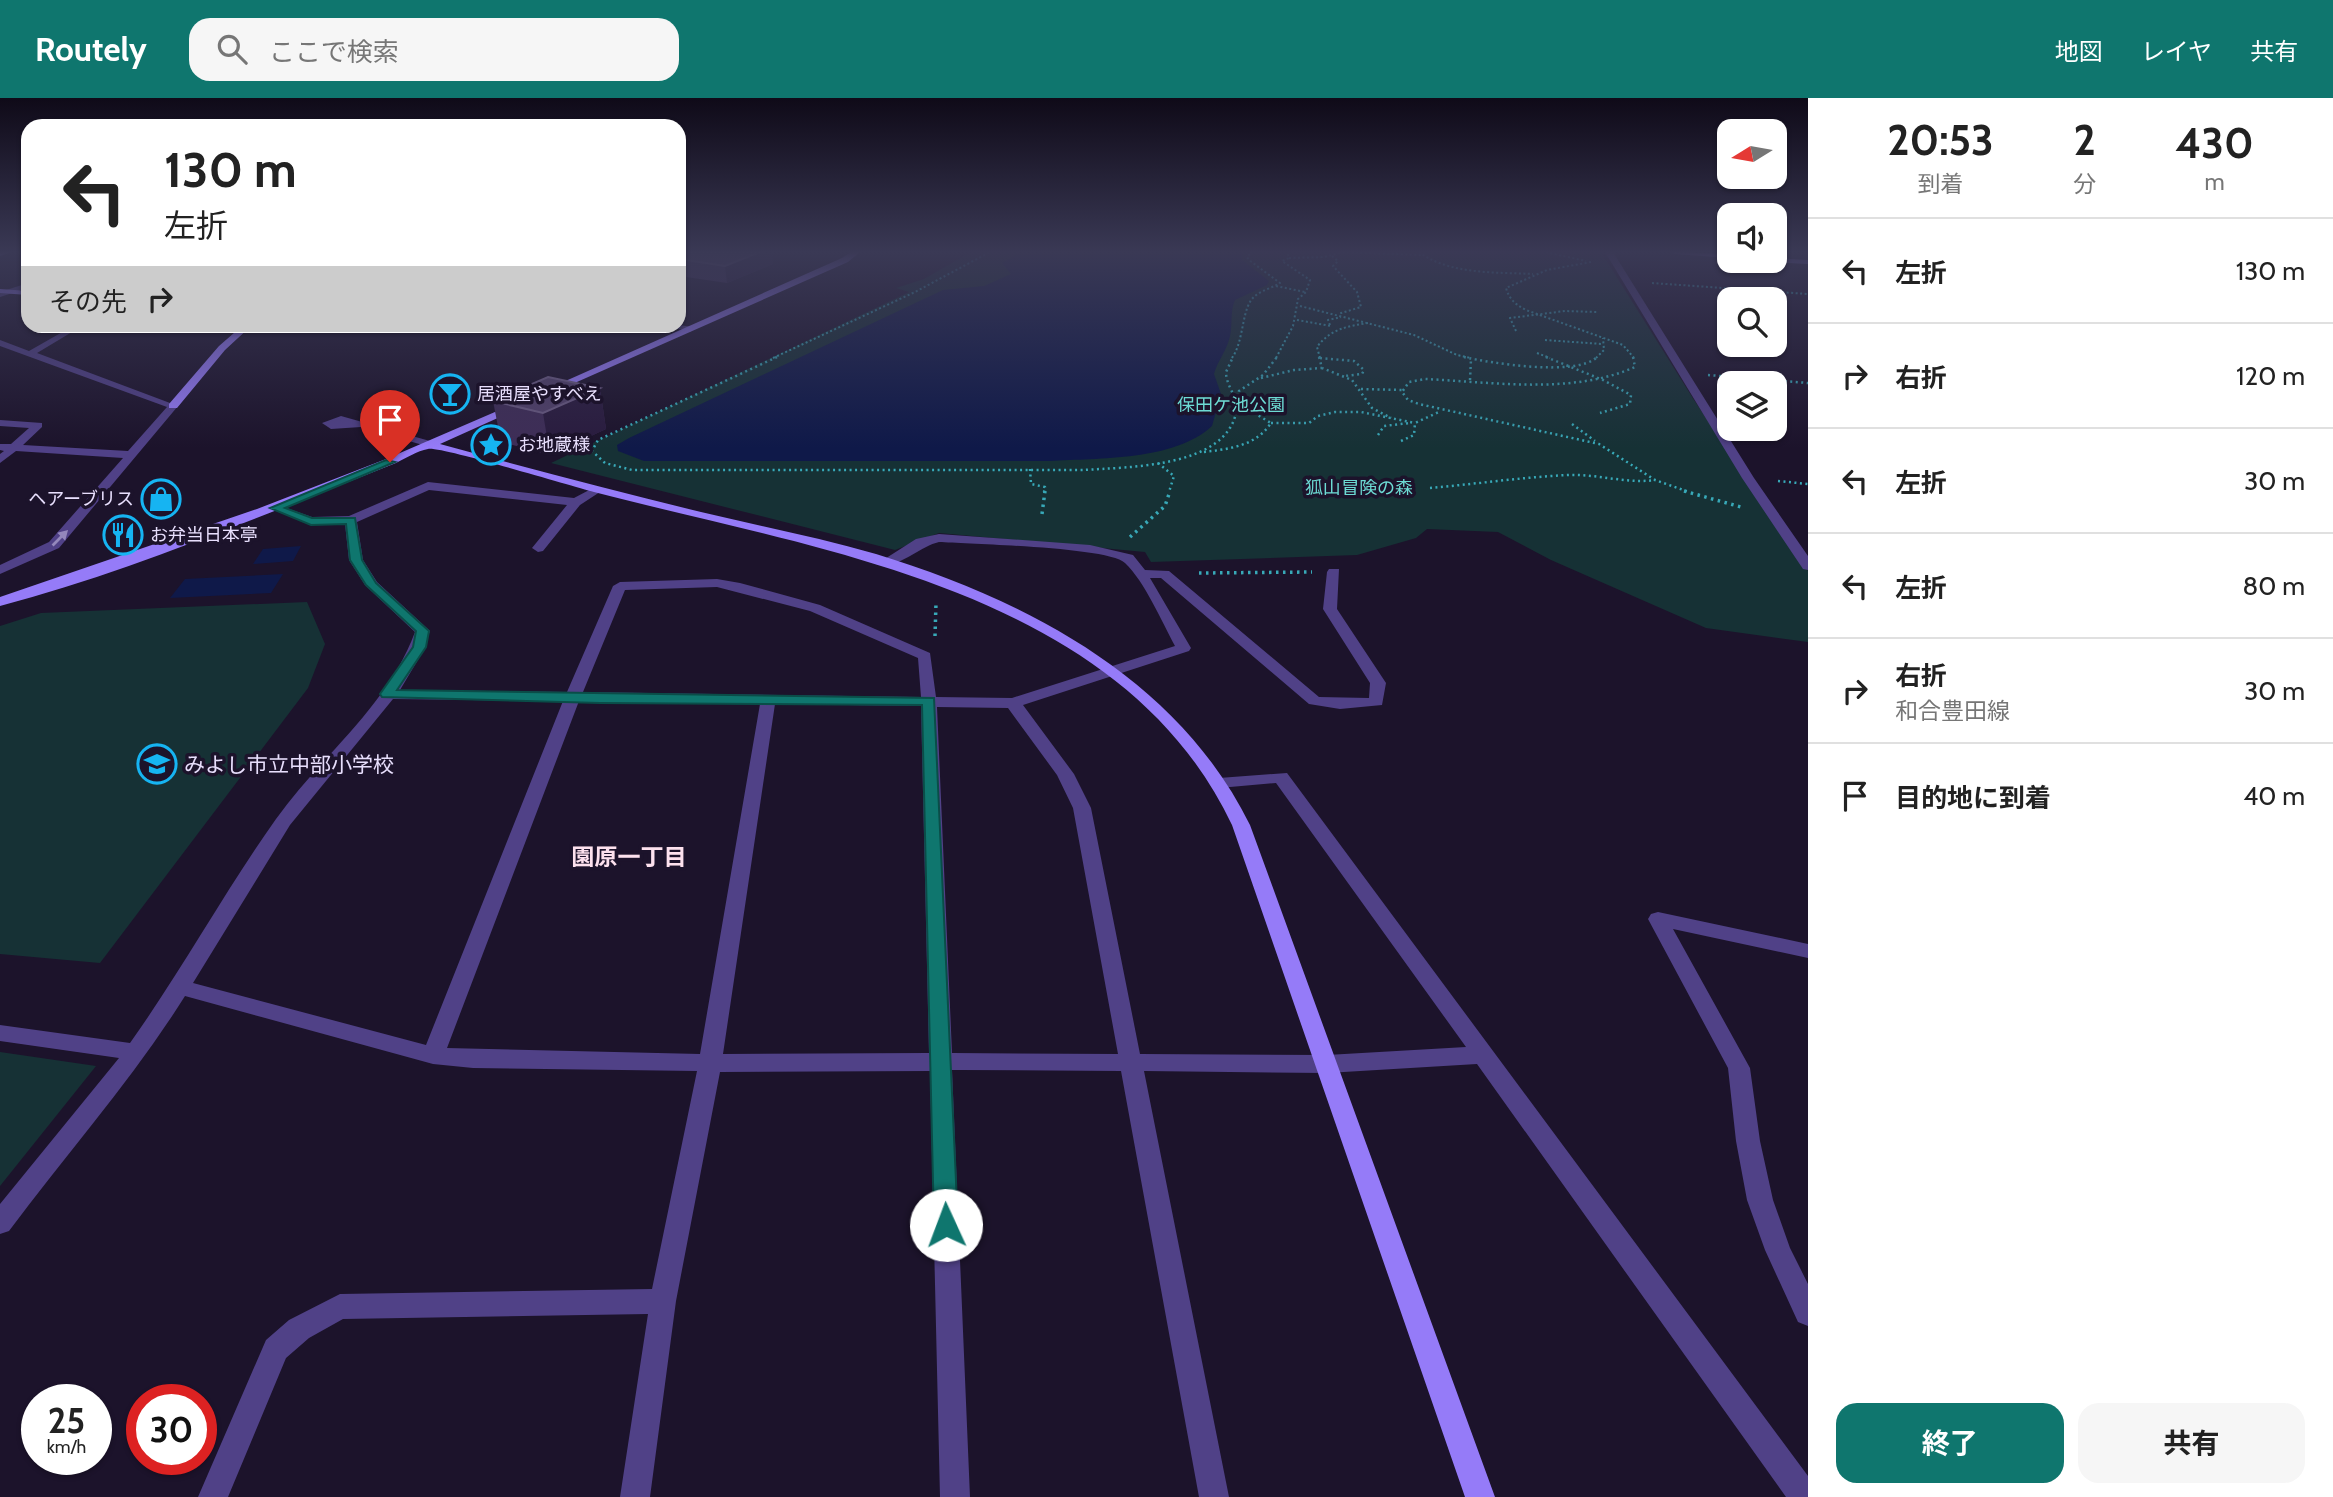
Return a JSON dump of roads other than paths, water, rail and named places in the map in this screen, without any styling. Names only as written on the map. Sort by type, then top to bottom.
[{"type":"street","points":[[686,331],[716,317]]},
{"type":"street","points":[[1648,317],[1769,510],[1808,566]]},
{"type":"street","points":[[686,328],[690,329]]},
{"type":"street","points":[[30,354],[66,333]]},
{"type":"street","points":[[0,570],[54,545],[222,348],[239,333]]},
{"type":"street","points":[[533,398],[681,333]]},
{"type":"street","points":[[0,343],[173,407]]},
{"type":"street","points":[[0,602],[275,508],[433,444],[522,403]]},
{"type":"street","points":[[0,423],[38,425],[6,448],[0,460]]},
{"type":"street","points":[[355,424],[597,490],[887,562],[981,595],[1055,633],[1112,671],[1173,725],[1219,783],[1241,825],[1480,1497]]},
{"type":"street","points":[[6,448],[133,454]]},
{"type":"street","points":[[275,508],[311,521],[351,520],[428,486],[576,502]]},
{"type":"street","points":[[538,548],[576,502],[597,490]]},
{"type":"street","points":[[0,1223],[137,1052],[181,987],[284,820],[387,694],[419,647],[422,631],[372,585],[356,560],[351,520]]},
{"type":"street","points":[[387,694],[572,699],[1013,703],[1184,648],[1141,574],[1128,558],[1097,551],[939,538],[921,542],[887,562]]},
{"type":"street","points":[[1141,574],[1164,574],[1315,701],[1340,704],[1376,702],[1378,683],[1330,609],[1334,572]]},
{"type":"street","points":[[433,1055],[572,699],[620,586],[717,583],[814,608],[925,656],[929,701],[955,1497]]},
{"type":"street","points":[[635,1497],[663,1301],[710,1063],[768,701]]},
{"type":"street","points":[[1013,703],[1065,774],[1082,808],[1214,1497]]},
{"type":"street","points":[[1219,783],[1281,777],[1805,1497]]},
{"type":"street","points":[[1808,951],[1658,919],[1739,1068],[1748,1141],[1760,1200],[1778,1251],[1808,1313]]},
{"type":"street","points":[[181,987],[433,1055],[473,1059],[710,1063],[1327,1064],[1484,1055]]},
{"type":"street","points":[[0,1033],[137,1052]]},
{"type":"street","points":[[213,1497],[276,1349],[299,1329],[340,1307],[663,1301]]},
{"type":"place","name":"居酒屋やすべえ","points":[[450,394]]},
{"type":"place","name":"お地蔵様","points":[[491,445]]},
{"type":"place","name":"ヘアーブリス","points":[[161,499]]},
{"type":"place","name":"お弁当日本亭","points":[[123,535]]},
{"type":"place","name":"みよし市立中部小学校","points":[[157,764]]},
{"type":"district","name":"園原一丁目","points":[[629,857]]},
{"type":"park label","name":"保田ケ池公園","points":[[1231,405]]},
{"type":"park label","name":"狐山冒険の森","points":[[1359,488]]}]
